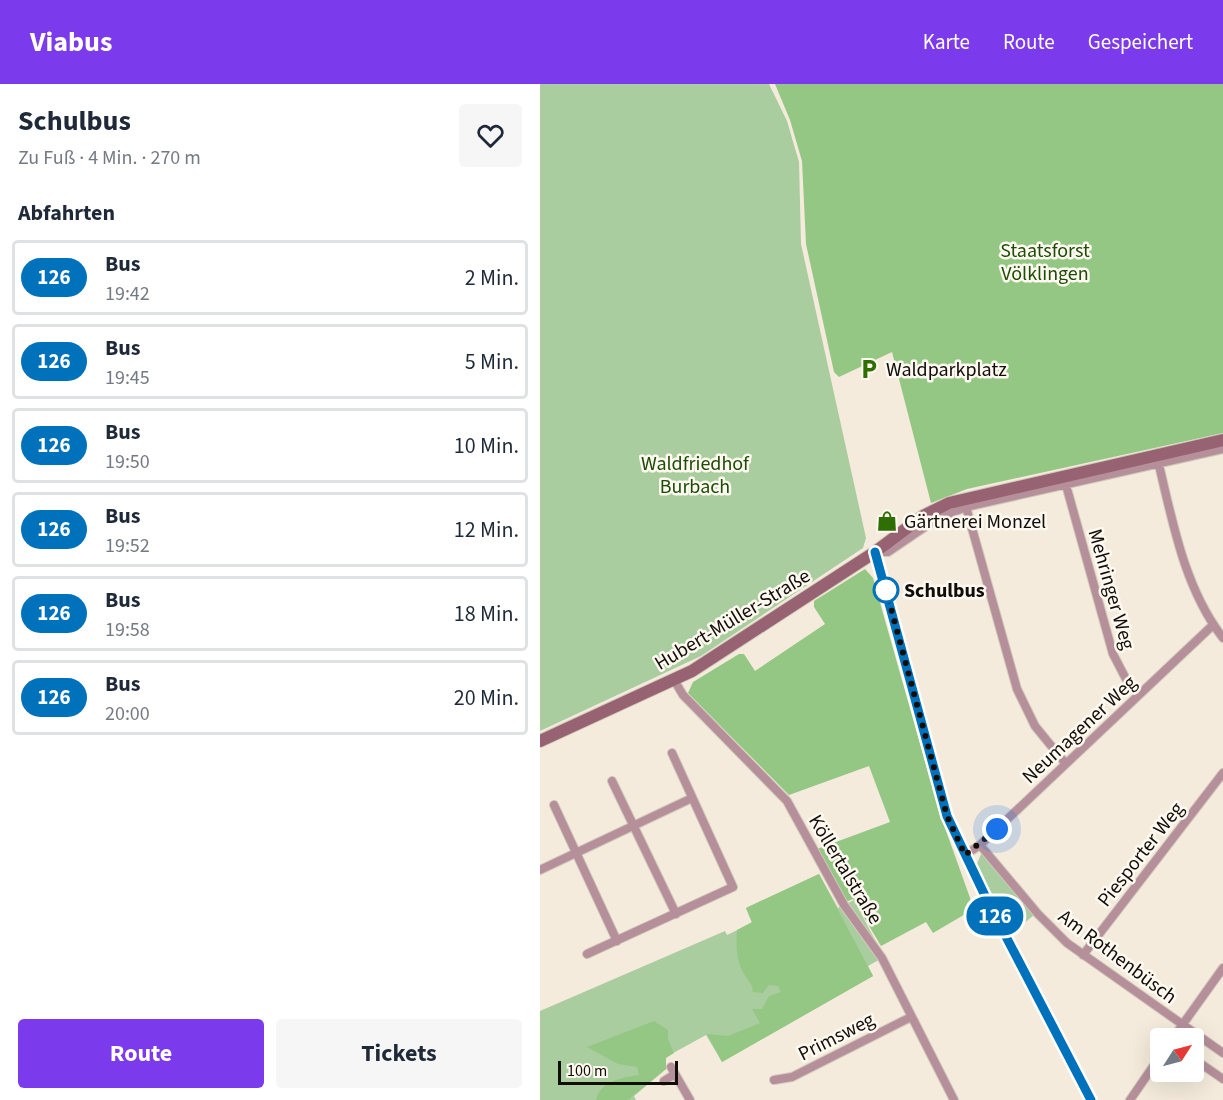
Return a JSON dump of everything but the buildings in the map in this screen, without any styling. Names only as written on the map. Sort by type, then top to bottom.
[{"type":"main road","name":"Hubert-Müller-Straße","points":[[540,741],[674,680],[701,665],[875,552],[923,516],[955,501],[1223,440]]},
{"type":"street","name":"Hubert-Müller-Straße","points":[[875,552],[888,552],[938,518],[966,507],[1223,449]]},
{"type":"street","points":[[1159,465],[1188,573],[1213,625],[1223,638]]},
{"type":"street","name":"Mehringer Weg","points":[[1066,485],[1113,654],[1126,679],[1140,694]]},
{"type":"street","points":[[966,507],[1017,689],[1035,726],[1066,764]]},
{"type":"street","points":[[875,552],[947,816],[1091,1100]]},
{"type":"street","name":"Neumagener Weg","points":[[965,855],[980,845],[1213,625]]},
{"type":"street","name":"Köllertalstraße","points":[[674,680],[683,695],[787,801],[844,905],[882,958],[954,1100]]},
{"type":"street","points":[[588,954],[733,887],[672,753]]},
{"type":"street","name":"Piesporter Weg","points":[[1083,956],[1223,774]]},
{"type":"street","points":[[612,781],[676,914]]},
{"type":"street","points":[[540,870],[693,798]]},
{"type":"street","points":[[554,805],[617,941]]},
{"type":"street","name":"Am Rothenbüsch","points":[[980,845],[1050,927],[1083,956],[1223,1053]]},
{"type":"street","points":[[1180,1028],[1223,968]]},
{"type":"street","name":"Primsweg","points":[[774,1080],[792,1077],[910,1017]]},
{"type":"street","points":[[1204,1066],[1223,1079]]},
{"type":"street","points":[[664,1081],[673,1071],[690,1100]]},
{"type":"street","points":[[1130,1100],[1150,1071]]},
{"type":"green space","name":"Waldfriedhof Burbach","points":[[540,84],[769,84],[787,121],[799,162],[801,244],[866,538],[863,548],[701,656],[540,731]]},
{"type":"green space","name":"Staatsforst Völklingen","points":[[775,84],[1223,84],[1223,433],[967,489],[931,503],[892,352],[839,377],[834,372],[806,244],[802,161],[790,120]]},
{"type":"green space","points":[[865,569],[873,578],[940,814],[974,909],[933,933],[926,922],[881,946],[853,899],[846,902],[817,849],[890,822],[869,766],[789,795],[688,693],[693,682],[739,654],[744,654],[755,671],[825,624],[814,607],[814,601]]},
{"type":"green space","points":[[982,852],[1034,915],[1012,933],[976,866]]},
{"type":"green space","points":[[819,874],[838,908],[854,900],[884,957],[868,966],[873,976],[722,1062],[706,1035],[666,1057],[666,1069],[634,1096],[636,1100],[540,1100],[540,1011],[725,931],[727,935],[752,923],[746,908]]},
{"type":"green space","points":[[819,874],[873,976],[722,1062],[707,1034],[728,1036],[760,1023],[752,1009],[762,1009],[769,996],[781,992],[778,986],[769,985],[763,993],[753,992],[742,970],[737,950],[737,930],[752,922],[746,908]]},
{"type":"green space","points":[[654,1021],[668,1030],[668,1039],[674,1053],[666,1058],[666,1069],[628,1100],[596,1100],[602,1088],[607,1084],[639,1075],[637,1067],[618,1064],[587,1047]]},
{"type":"bus line","name":"126","points":[[875,552],[947,816],[958,843],[1091,1100]]},
{"type":"place","name":"Waldparkplatz","points":[[869,369]]},
{"type":"place","name":"Gärtnerei Monzel","points":[[887,521]]},
{"type":"place","name":"Schulbus","points":[[886,590]]},
{"type":"route","points":[[886,590],[947,816],[958,843],[965,855],[997,829]]}]
